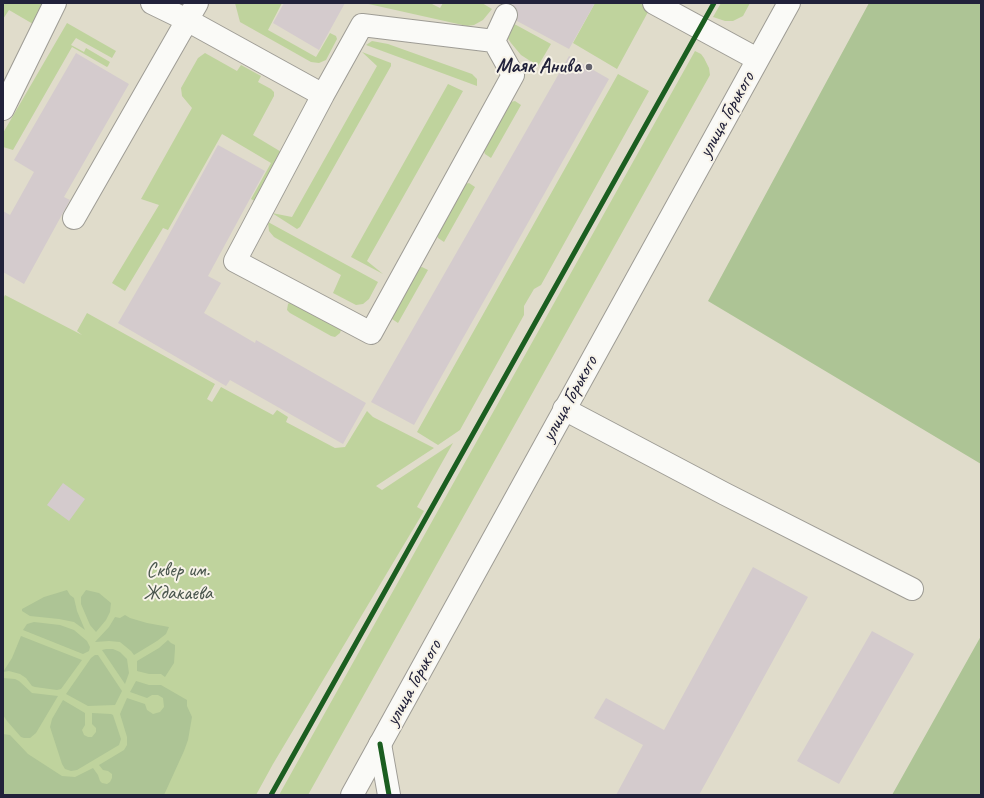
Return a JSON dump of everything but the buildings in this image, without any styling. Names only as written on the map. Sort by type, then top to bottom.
[{"type":"main road","points":[[3,109],[55,3]]},
{"type":"main road","points":[[152,3],[192,12],[323,95]]},
{"type":"main road","points":[[654,3],[757,60]]},
{"type":"main road","name":"улица Горького","points":[[352,795],[789,3]]},
{"type":"main road","points":[[74,218],[192,12]]},
{"type":"main road","points":[[494,41],[506,15]]},
{"type":"main road","points":[[362,25],[494,41],[513,75],[371,333],[235,261],[362,25]]},
{"type":"main road","points":[[564,409],[725,494],[912,589]]},
{"type":"main road","points":[[380,744],[389,795]]},
{"type":"green space","points":[[3,3],[45,3],[33,24],[9,10],[3,19]]},
{"type":"green space","points":[[235,3],[282,3],[268,30],[316,57],[330,33],[336,36],[337,39],[326,60],[319,63],[311,62],[240,22]]},
{"type":"green space","points":[[364,3],[430,3],[440,8],[443,3],[482,3],[492,9],[483,20],[474,25],[467,26]]},
{"type":"green space","points":[[595,3],[640,3],[648,7],[648,12],[617,69],[573,43]]},
{"type":"green space","points":[[721,3],[750,3],[743,16],[733,21],[725,21],[713,17]]},
{"type":"green space","points":[[869,3],[981,3],[981,464],[708,301]]},
{"type":"green space","points":[[507,20],[551,44],[538,66],[521,55],[511,43],[507,37]]},
{"type":"green space","points":[[67,23],[116,51],[112,58],[76,38],[71,45],[84,52],[86,48],[110,62],[108,66],[107,67],[72,47],[13,150],[3,147],[3,133]]},
{"type":"green space","points":[[372,41],[388,44],[472,74],[477,79],[477,86],[366,45]]},
{"type":"green space","points":[[695,51],[701,54],[704,58],[709,68],[710,75],[308,795],[279,795]]},
{"type":"green space","points":[[362,52],[391,63],[391,66],[300,227],[297,229],[272,213],[292,217],[377,66]]},
{"type":"green space","points":[[205,53],[237,71],[241,65],[261,76],[258,82],[274,92],[274,96],[253,135],[283,153],[257,202],[251,199],[271,163],[222,134],[168,230],[163,228],[125,291],[112,283],[159,205],[141,199],[192,108],[182,96],[181,88],[198,58]]},
{"type":"green space","points":[[618,74],[649,91],[541,285],[534,289],[524,306],[524,315],[460,430],[438,445],[417,432]]},
{"type":"green space","points":[[448,84],[463,91],[367,261],[383,274],[351,257]]},
{"type":"green space","points":[[515,101],[521,105],[491,158],[485,154],[484,151],[511,102]]},
{"type":"green space","points":[[469,183],[475,187],[444,242],[438,238],[437,235],[465,184]]},
{"type":"green space","points":[[268,222],[378,282],[369,299],[363,304],[356,305],[333,293],[341,275],[274,237],[269,231]]},
{"type":"green space","points":[[422,267],[428,270],[398,323],[392,319],[391,316],[418,268]]},
{"type":"green space","name":"Сквер им. Ждакаева","points":[[5,295],[82,335],[77,331],[87,313],[215,384],[207,399],[212,402],[221,387],[273,415],[277,410],[288,417],[286,422],[335,448],[345,447],[367,411],[373,417],[434,448],[376,486],[382,490],[453,443],[417,507],[424,511],[256,795],[3,795],[3,299]]},
{"type":"green space","points":[[291,301],[342,327],[340,333],[335,337],[331,336],[290,313],[287,310],[288,304]]},
{"type":"green space","points":[[67,590],[74,598],[77,611],[85,630],[74,622],[30,616],[22,611],[22,609],[44,597]]},
{"type":"green space","points":[[86,590],[99,593],[111,603],[110,612],[106,620],[96,632],[90,625],[81,604],[81,597]]},
{"type":"green space","points":[[125,615],[147,623],[169,627],[166,634],[134,655],[120,642],[95,642],[109,627],[115,617],[120,618]]},
{"type":"green space","points":[[34,622],[60,625],[74,630],[87,641],[90,647],[89,651],[83,654],[23,630],[27,624]]},
{"type":"green space","points":[[21,636],[82,660],[61,689],[57,690],[35,687],[32,686],[26,678],[20,674],[9,671],[3,672],[12,658]]},
{"type":"green space","points":[[981,636],[981,795],[892,795]]},
{"type":"green space","points":[[168,640],[175,645],[174,663],[165,677],[161,674],[149,674],[137,671],[137,661],[159,648]]},
{"type":"green space","points":[[113,649],[120,652],[127,659],[129,673],[125,684],[102,650]]},
{"type":"green space","points":[[98,655],[122,691],[115,705],[88,706],[66,694],[91,658]]},
{"type":"green space","points":[[3,678],[15,679],[19,681],[32,693],[58,696],[36,733],[30,738],[21,737],[3,715]]},
{"type":"green space","points":[[136,681],[149,685],[161,685],[187,700],[187,706],[192,717],[188,740],[164,795],[3,795],[3,734],[10,735],[28,754],[62,776],[75,777],[93,768],[102,783],[107,784],[110,782],[112,774],[103,770],[99,765],[124,750],[127,745],[127,737],[120,714],[127,698],[145,704],[147,710],[153,714],[160,712],[164,707],[163,698],[158,695],[152,695],[147,698],[130,692]]},
{"type":"green space","points":[[63,700],[85,713],[85,725],[82,730],[84,735],[88,737],[92,737],[96,732],[96,728],[92,724],[92,713],[113,715],[121,739],[119,745],[77,770],[71,771],[65,769],[50,727],[52,719]]},
{"type":"cycle path","points":[[271,795],[714,3]]},
{"type":"cycle path","points":[[380,744],[389,795]]},
{"type":"place","name":"Маяк Анива","points":[[589,67]]}]
